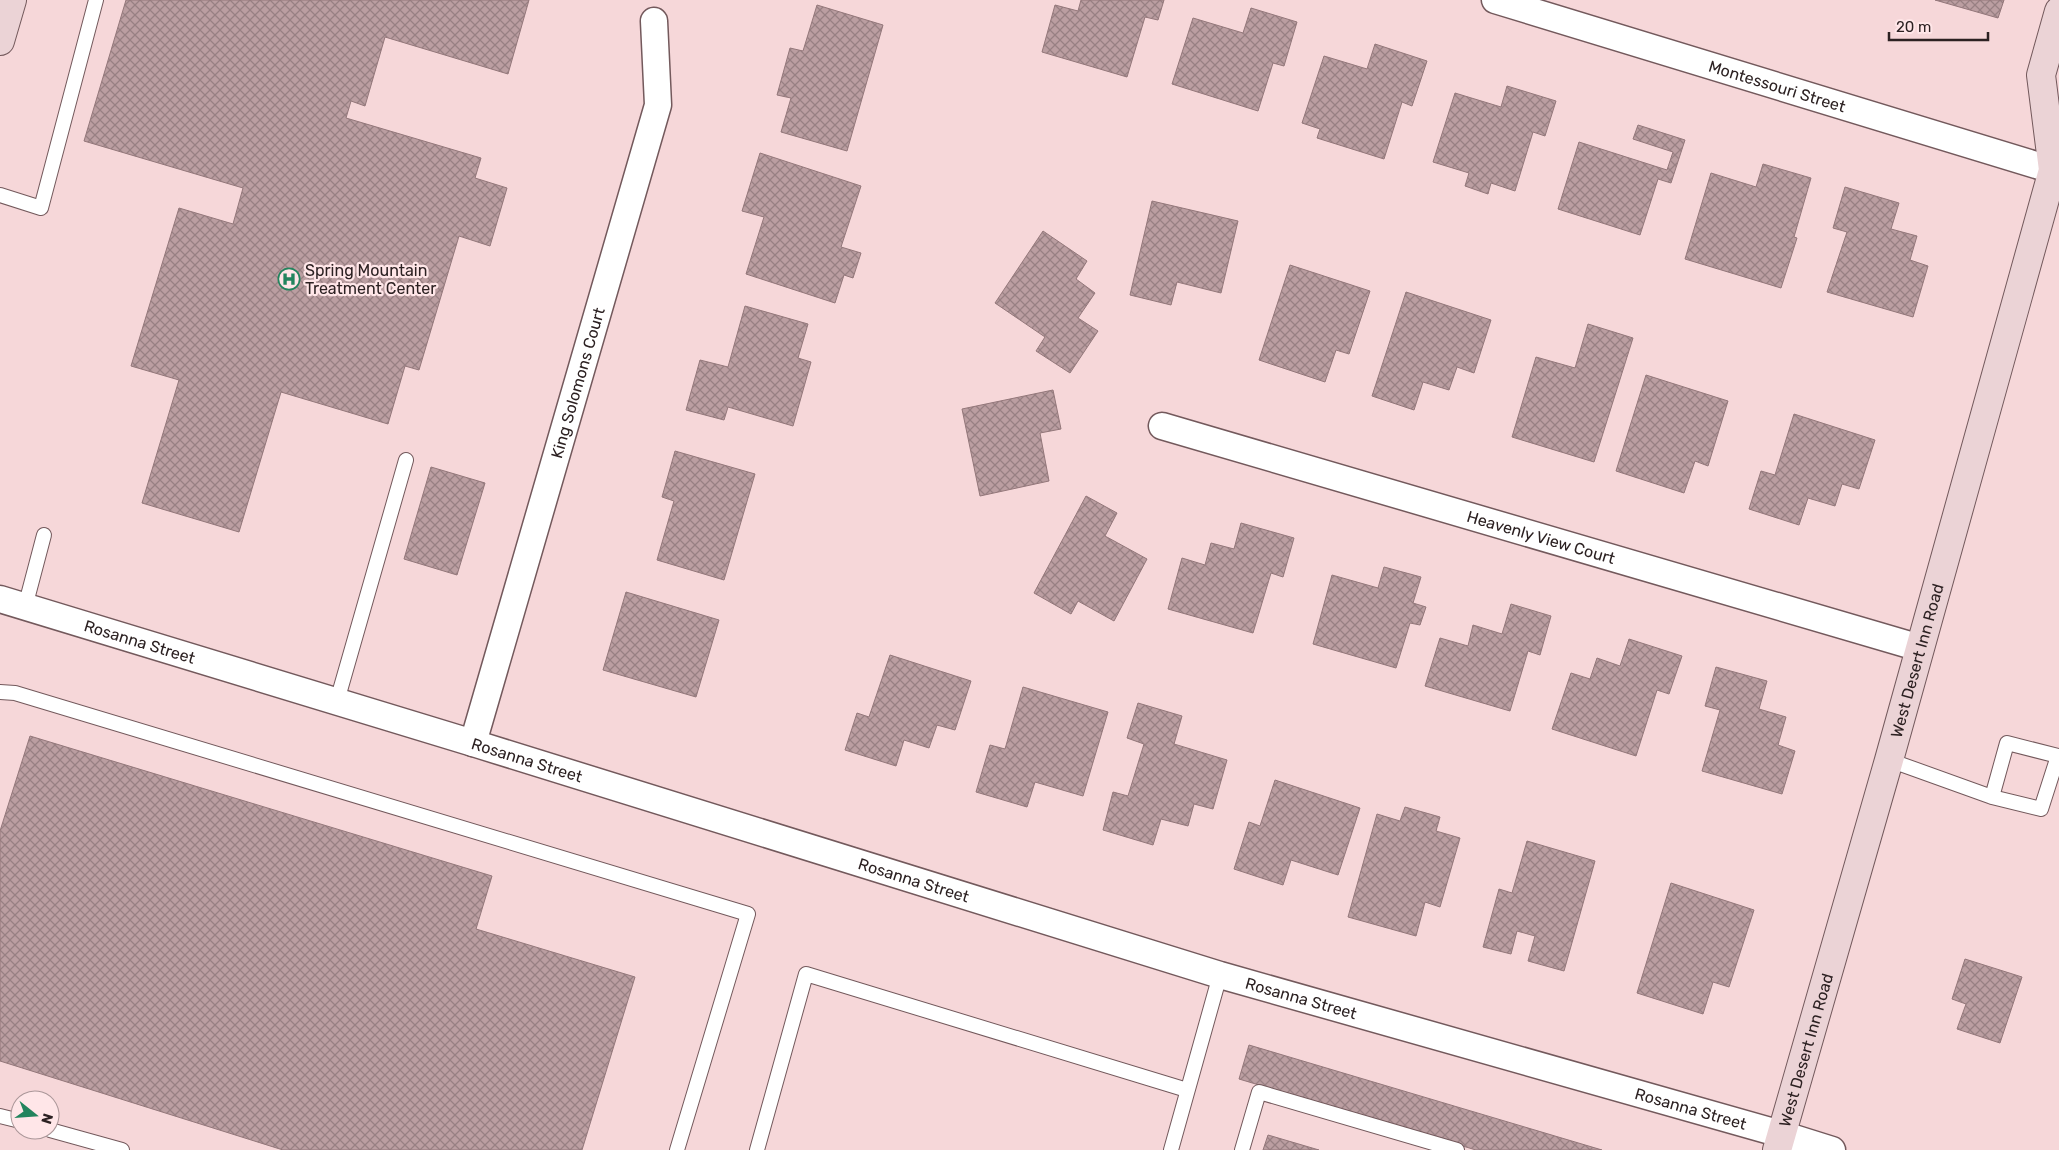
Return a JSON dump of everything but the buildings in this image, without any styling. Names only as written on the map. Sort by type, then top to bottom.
[{"type":"main road","points":[[0,41],[12,0]]},
{"type":"main road","name":"West Desert Inn Road","points":[[1779,1142],[2057,168],[2041,75],[2059,11]]},
{"type":"street","name":"Montessouri Street","points":[[1495,0],[2057,168]]},
{"type":"street","name":"King Solomons Court","points":[[473,742],[658,105],[654,21]]},
{"type":"street","name":"Heavenly View Court","points":[[1162,426],[1920,648]]},
{"type":"street","name":"Rosanna Street","points":[[0,599],[473,742],[1220,975],[1779,1142],[1832,1150]]},
{"type":"lane","points":[[0,195],[41,208],[96,0]]},
{"type":"lane","points":[[337,701],[406,460]]},
{"type":"lane","points":[[25,607],[44,535]]},
{"type":"lane","points":[[0,692],[15,693],[748,914],[677,1150]]},
{"type":"lane","points":[[1889,760],[1992,797],[2041,809],[2058,756],[2008,743],[1992,797]]},
{"type":"lane","points":[[757,1150],[806,974],[1187,1090]]},
{"type":"lane","points":[[1171,1150],[1220,975]]},
{"type":"lane","points":[[1242,1150],[1259,1092],[1457,1150]]},
{"type":"lane","points":[[60,1133],[122,1150]]},
{"type":"place","name":"Spring Mountain Treatment Center","points":[[289,279]]}]
